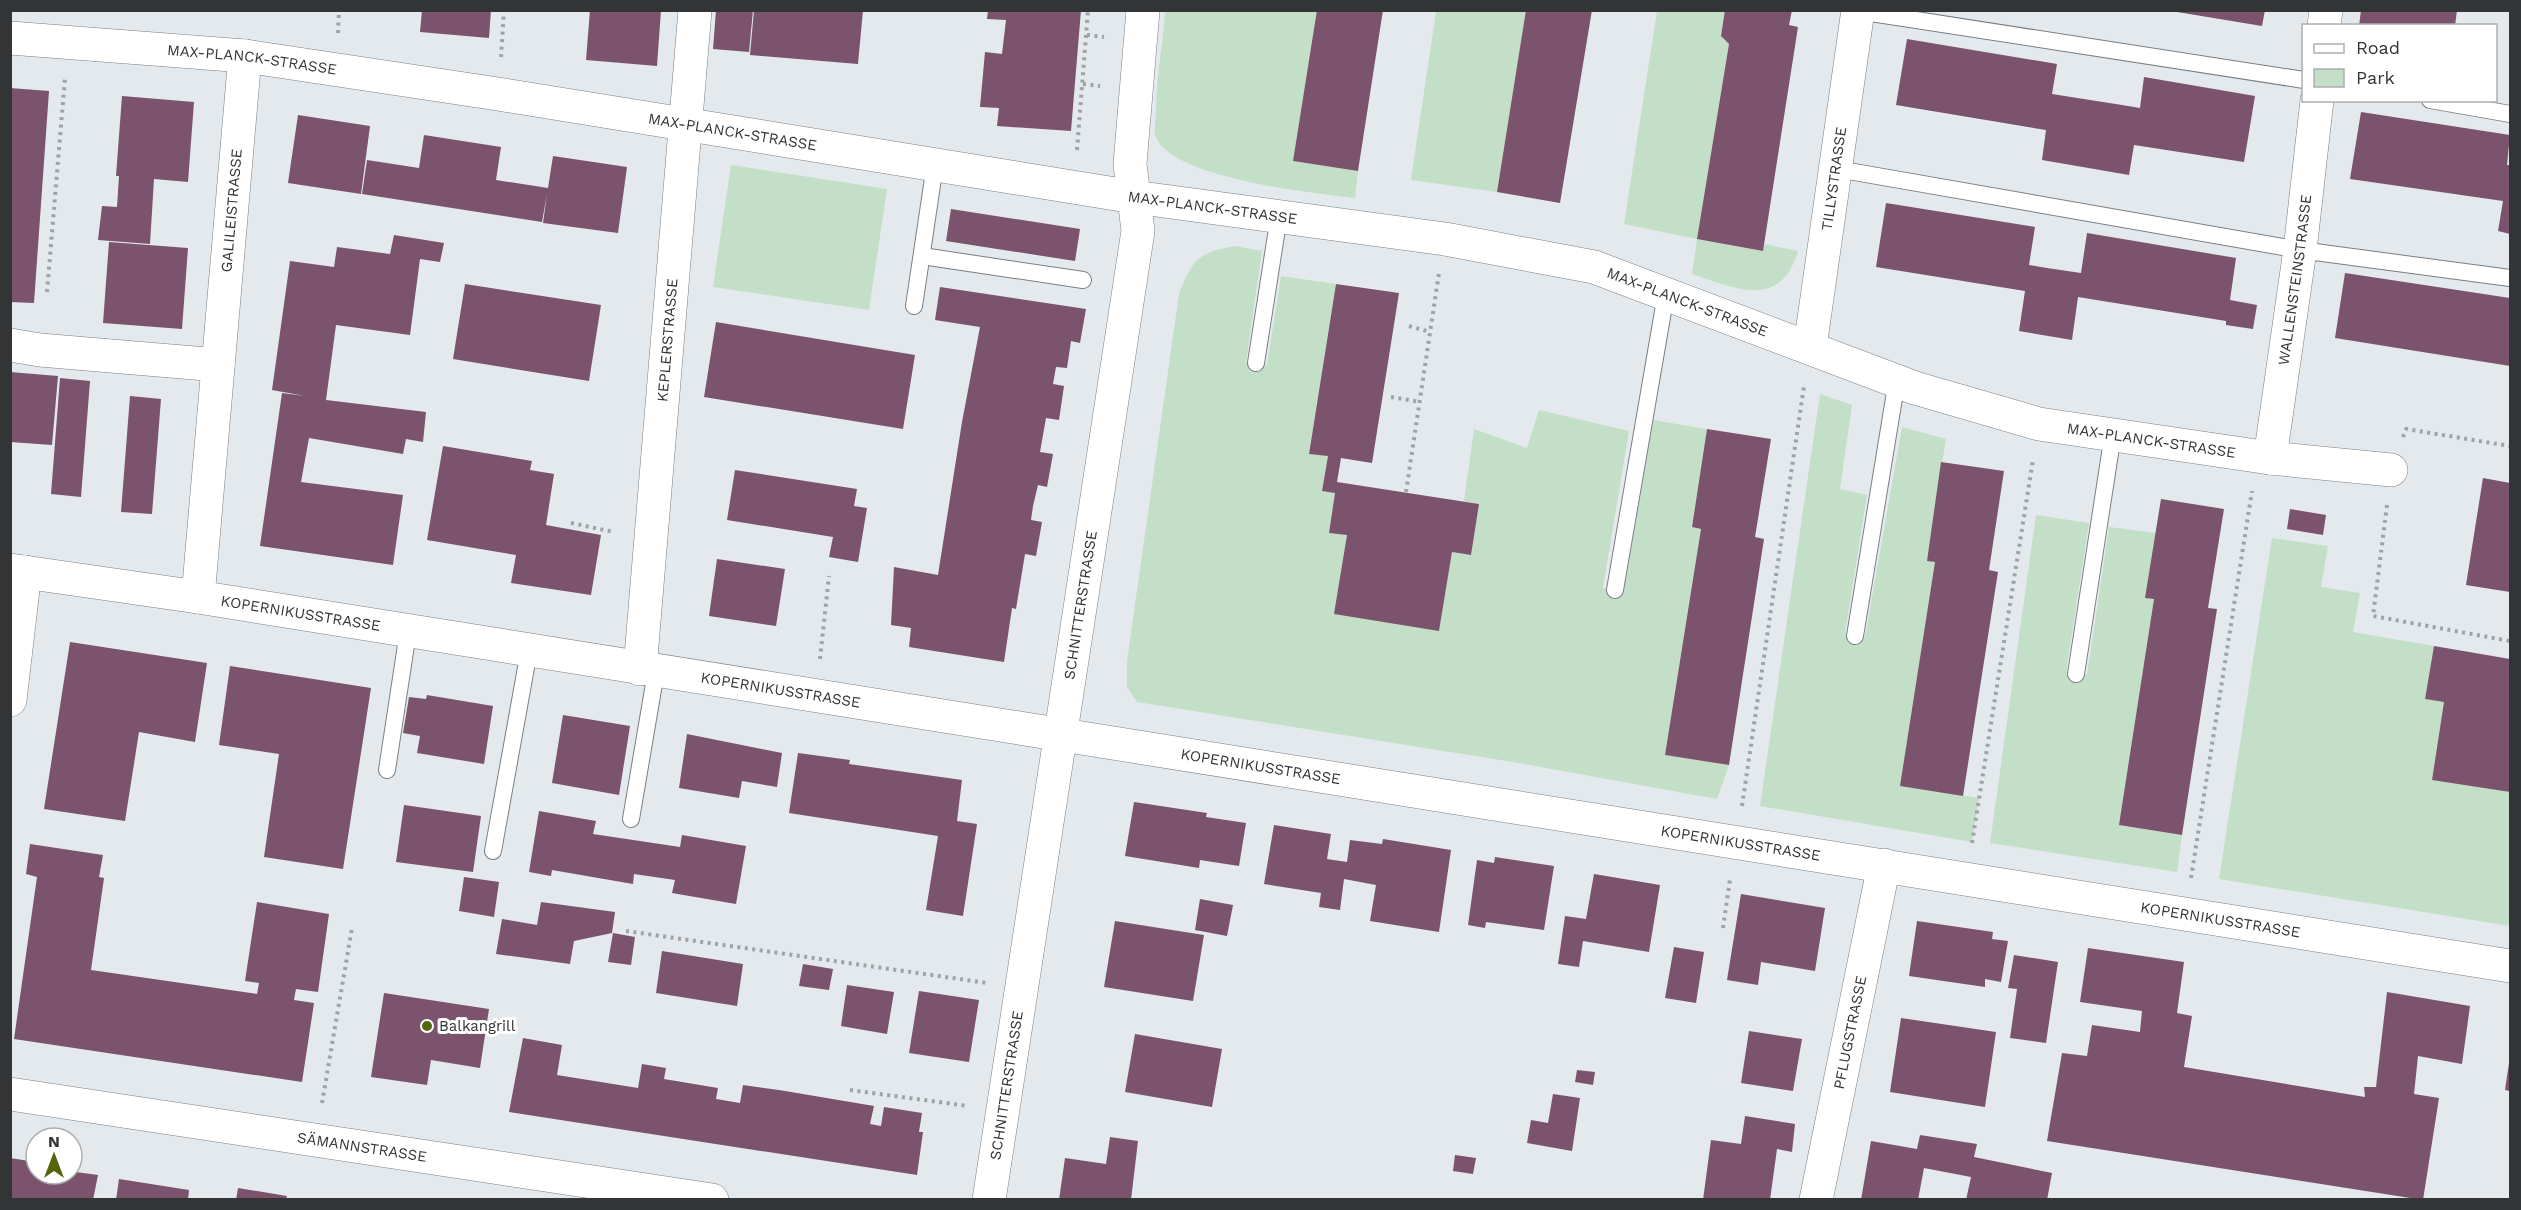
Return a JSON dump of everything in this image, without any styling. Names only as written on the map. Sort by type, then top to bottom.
[{"type":"street","name":"KEPLERSTRASSE","points":[[648,670],[651,538],[695,10]]},
{"type":"street","name":"SCHNITTERSTRASSE","points":[[989,1200],[1138,231],[1130,164],[1143,10]]},
{"type":"street","name":"TILLYSTRASSE","points":[[1810,347],[1858,11]]},
{"type":"street","name":"MAX-PLANCK-STRASSE","points":[[10,38],[245,56],[498,94],[1134,197],[1445,239],[1594,267],[1897,380],[2039,423],[2264,457],[2391,470]]},
{"type":"street","name":"GALILEISTRASSE","points":[[198,597],[245,56]]},
{"type":"street","name":"WALLENSTEINSTRASSE","points":[[2264,457],[2300,250],[2318,102]]},
{"type":"street","points":[[10,345],[40,350],[218,365]]},
{"type":"street","points":[[10,700],[18,571]]},
{"type":"street","name":"KOPERNIKUSSTRASSE","points":[[18,571],[198,597],[2511,966]]},
{"type":"street","name":"PFLUGSTRASSE","points":[[1816,1200],[1884,865]]},
{"type":"street","name":"SÄMANNSTRASSE","points":[[10,1094],[316,1139],[598,1191],[712,1200]]},
{"type":"lane","points":[[1858,11],[2302,80]]},
{"type":"lane","points":[[2442,102],[2511,114]]},
{"type":"lane","points":[[915,306],[935,165]]},
{"type":"lane","points":[[1837,169],[2300,250],[2511,278]]},
{"type":"lane","points":[[1257,363],[1279,216]]},
{"type":"lane","points":[[922,256],[1083,280]]},
{"type":"lane","points":[[1615,590],[1666,294]]},
{"type":"lane","points":[[1855,636],[1897,380]]},
{"type":"lane","points":[[2076,674],[2113,434]]},
{"type":"lane","points":[[387,770],[408,632]]},
{"type":"lane","points":[[493,851],[529,651]]},
{"type":"lane","points":[[631,819],[648,670]]},
{"type":"path","points":[[498,94],[504,10]]},
{"type":"path","points":[[1073,186],[1089,10]]},
{"type":"path","points":[[47,292],[68,43]]},
{"type":"path","points":[[1406,492],[1445,239]]},
{"type":"path","points":[[1408,326],[1430,332]]},
{"type":"path","points":[[1723,928],[1810,347]]},
{"type":"path","points":[[1391,397],[1420,402]]},
{"type":"path","points":[[1966,878],[2039,423]]},
{"type":"path","points":[[2511,446],[2406,429],[2391,470],[2373,616],[2511,641]]},
{"type":"path","points":[[2186,914],[2264,457]]},
{"type":"path","points":[[571,524],[651,538]]},
{"type":"path","points":[[816,697],[829,576]]},
{"type":"path","points":[[316,1139],[352,928]]},
{"type":"path","points":[[626,931],[1021,988]]},
{"type":"path","points":[[850,1090],[1002,1111]]},
{"type":"green space","points":[[1165,11],[1317,11],[1293,161],[1358,171],[1355,198],[1244,181],[1185,162],[1165,149],[1155,134],[1155,128]]},
{"type":"green space","points":[[1436,11],[1526,11],[1497,192],[1411,180]]},
{"type":"green space","points":[[1657,11],[1725,11],[1721,36],[1729,44],[1697,239],[1624,224]]},
{"type":"green space","points":[[731,165],[887,189],[869,310],[713,287]]},
{"type":"green space","points":[[1697,239],[1762,251],[1764,244],[1798,251],[1790,270],[1780,282],[1768,288],[1740,289],[1692,274]]},
{"type":"green space","points":[[1235,246],[1262,251],[1246,362],[1267,365],[1281,276],[1336,284],[1309,453],[1328,456],[1322,491],[1335,493],[1329,532],[1347,535],[1335,614],[1439,630],[1452,552],[1470,555],[1479,504],[1464,501],[1474,429],[1527,448],[1539,410],[1629,431],[1603,588],[1624,591],[1653,420],[1707,429],[1692,527],[1701,529],[1665,755],[1729,765],[1717,799],[1519,763],[1137,702],[1127,687],[1127,661],[1179,294],[1188,273],[1198,260],[1212,251]]},
{"type":"green space","points":[[1820,394],[1852,405],[1840,489],[1867,495],[1845,634],[1865,637],[1902,427],[1946,439],[1927,560],[1935,562],[1901,786],[1979,798],[1972,842],[1760,806]]},
{"type":"green space","points":[[2036,515],[2089,523],[2066,672],[2087,675],[2109,527],[2156,533],[2146,598],[2154,599],[2119,825],[2182,835],[2177,872],[1990,843]]},
{"type":"green space","points":[[2272,538],[2328,546],[2321,587],[2360,593],[2353,632],[2434,646],[2425,699],[2444,702],[2432,779],[2510,792],[2510,926],[2219,879]]},
{"type":"building","points":[[422,10],[491,10],[489,38],[420,32]]},
{"type":"building","points":[[590,10],[661,10],[657,66],[586,60]]},
{"type":"building","points":[[716,10],[753,10],[749,52],[713,49]]},
{"type":"building","points":[[754,10],[863,10],[858,64],[750,55]]},
{"type":"building","points":[[988,10],[1081,10],[1071,131],[997,126],[999,108],[980,107],[985,52],[1002,54],[1006,20],[987,19]]},
{"type":"building","points":[[1317,10],[1383,10],[1358,171],[1293,161]]},
{"type":"building","points":[[1526,10],[1592,10],[1560,203],[1497,192]]},
{"type":"building","points":[[1725,10],[1792,10],[1789,25],[1798,27],[1763,251],[1697,239],[1729,44],[1721,36]]},
{"type":"building","points":[[2165,10],[2265,10],[2262,26]]},
{"type":"building","points":[[2361,10],[2457,10],[2455,24],[2359,24]]},
{"type":"building","points":[[1907,39],[2057,64],[2052,94],[2140,108],[2144,77],[2255,96],[2244,162],[2134,145],[2129,175],[2042,160],[2046,130],[1896,105]]},
{"type":"building","points":[[10,88],[49,91],[34,303],[10,302]]},
{"type":"building","points":[[122,96],[194,102],[188,182],[154,179],[150,244],[98,240],[102,206],[117,207],[119,176],[116,176]]},
{"type":"building","points":[[2361,112],[2510,135],[2507,165],[2510,165],[2510,234],[2498,231],[2503,201],[2350,179]]},
{"type":"building","points":[[298,115],[370,126],[361,194],[288,183]]},
{"type":"building","points":[[424,135],[501,147],[496,180],[548,188],[553,156],[627,167],[618,233],[543,223],[547,194],[542,222],[362,194],[367,160],[419,168]]},
{"type":"building","points":[[1886,203],[2035,227],[2029,265],[2047,268],[2081,273],[2087,233],[2236,258],[2230,300],[2257,305],[2253,329],[2226,325],[2226,321],[2078,297],[2072,340],[2019,331],[2025,291],[1876,267]]},
{"type":"building","points":[[951,209],[1080,229],[1075,261],[946,241]]},
{"type":"building","points":[[394,235],[444,243],[440,262],[420,259],[410,335],[336,325],[326,400],[426,412],[423,442],[406,439],[403,454],[309,438],[301,482],[403,495],[393,565],[260,546],[282,393],[305,396],[272,390],[290,261],[334,267],[337,247],[390,254]]},
{"type":"building","points":[[109,242],[188,248],[182,329],[103,323]]},
{"type":"building","points":[[2345,273],[2510,298],[2510,366],[2335,338]]},
{"type":"building","points":[[465,284],[601,305],[589,381],[453,359]]},
{"type":"building","points":[[1336,284],[1399,293],[1372,463],[1341,458],[1337,482],[1479,504],[1471,555],[1452,552],[1439,631],[1334,614],[1347,535],[1329,533],[1335,493],[1322,491],[1328,456],[1309,454]]},
{"type":"building","points":[[940,287],[1086,309],[1080,343],[1071,341],[1067,368],[1056,367],[1053,384],[1064,386],[1059,420],[1046,418],[1040,452],[1053,454],[1047,487],[1038,485],[1031,520],[1042,522],[1036,556],[1025,554],[1016,609],[1012,608],[1004,662],[909,647],[911,628],[891,625],[894,567],[938,575],[962,422],[980,327],[935,320]]},
{"type":"building","points":[[716,322],[915,355],[903,429],[704,397]]},
{"type":"building","points":[[10,372],[58,376],[52,445],[10,442]]},
{"type":"building","points":[[60,378],[90,381],[81,497],[51,494]]},
{"type":"building","points":[[130,396],[161,399],[152,514],[121,512]]},
{"type":"building","points":[[1707,429],[1771,439],[1755,537],[1764,539],[1729,765],[1665,755],[1701,529],[1692,527]]},
{"type":"building","points":[[443,446],[532,461],[530,470],[554,474],[546,525],[601,535],[591,595],[511,583],[516,555],[427,540]]},
{"type":"building","points":[[1941,462],[2004,471],[1989,570],[1998,572],[1963,796],[1900,786],[1935,562],[1927,561]]},
{"type":"building","points":[[735,470],[857,489],[854,506],[867,508],[858,562],[829,557],[833,537],[727,520]]},
{"type":"building","points":[[2483,478],[2510,483],[2510,592],[2466,585]]},
{"type":"building","points":[[2161,499],[2224,509],[2208,608],[2217,609],[2182,835],[2119,825],[2154,599],[2145,598]]},
{"type":"building","points":[[2290,509],[2326,515],[2323,535],[2287,529]]},
{"type":"building","points":[[717,559],[785,569],[776,626],[709,616]]},
{"type":"building","points":[[70,642],[207,663],[195,742],[139,732],[125,821],[44,809]]},
{"type":"building","points":[[2434,646],[2510,659],[2510,792],[2432,780],[2444,702],[2425,699]]},
{"type":"building","points":[[230,666],[371,688],[343,869],[264,857],[279,754],[219,745]]},
{"type":"building","points":[[427,695],[493,706],[484,764],[417,753],[420,736],[403,733],[409,697],[426,699]]},
{"type":"building","points":[[563,715],[630,726],[619,795],[552,783]]},
{"type":"building","points":[[687,734],[782,753],[777,787],[742,781],[739,798],[679,788]]},
{"type":"building","points":[[798,753],[850,760],[849,764],[962,780],[957,821],[977,824],[963,916],[926,910],[938,836],[789,813]]},
{"type":"building","points":[[1134,802],[1207,813],[1206,817],[1246,823],[1239,866],[1200,860],[1199,868],[1125,856]]},
{"type":"building","points":[[404,805],[481,816],[473,872],[396,862]]},
{"type":"building","points":[[539,811],[596,821],[593,834],[680,847],[682,835],[746,846],[736,904],[672,893],[675,880],[634,874],[633,884],[552,870],[551,876],[529,872]]},
{"type":"building","points":[[1274,825],[1331,834],[1327,859],[1347,862],[1350,840],[1382,844],[1383,839],[1451,850],[1439,932],[1370,921],[1376,885],[1344,879],[1340,910],[1319,907],[1321,893],[1264,884]]},
{"type":"building","points":[[30,844],[103,855],[99,877],[104,878],[91,970],[257,994],[259,983],[245,981],[257,902],[329,914],[318,992],[296,989],[294,1000],[314,1003],[302,1082],[14,1039],[37,877],[26,874]]},
{"type":"building","points":[[1495,857],[1554,866],[1544,930],[1486,922],[1485,928],[1468,925],[1477,860],[1494,863]]},
{"type":"building","points":[[1594,874],[1660,885],[1649,952],[1583,941],[1579,967],[1558,964],[1565,916],[1586,919]]},
{"type":"building","points":[[464,877],[499,882],[494,917],[459,911]]},
{"type":"building","points":[[1741,894],[1825,908],[1815,971],[1761,962],[1758,985],[1727,980]]},
{"type":"building","points":[[1200,899],[1233,905],[1227,936],[1195,930]]},
{"type":"building","points":[[541,902],[615,912],[612,933],[574,941],[570,964],[496,954],[502,919],[537,925]]},
{"type":"building","points":[[1115,921],[1204,935],[1193,1001],[1104,987]]},
{"type":"building","points":[[1917,921],[1993,932],[1992,939],[2008,941],[2001,982],[1985,979],[1985,987],[1909,976]]},
{"type":"building","points":[[613,933],[635,937],[631,965],[608,962]]},
{"type":"building","points":[[1674,947],[1704,952],[1696,1003],[1665,998]]},
{"type":"building","points":[[2088,948],[2184,962],[2177,1013],[2192,1016],[2184,1067],[2365,1097],[2364,1087],[2376,1087],[2387,992],[2470,1006],[2462,1064],[2418,1056],[2414,1094],[2439,1098],[2423,1200],[2047,1141],[2062,1053],[2087,1056],[2092,1025],[2140,1032],[2142,1011],[2080,1002]]},
{"type":"building","points":[[662,951],[743,964],[737,1006],[656,993]]},
{"type":"building","points":[[2014,955],[2058,962],[2046,1043],[2010,1038],[2017,989],[2008,988]]},
{"type":"building","points":[[803,964],[833,969],[829,990],[799,986]]},
{"type":"building","points":[[847,985],[894,992],[887,1034],[841,1026]]},
{"type":"building","points":[[919,991],[979,1000],[969,1062],[909,1053]]},
{"type":"building","points":[[384,993],[489,1009],[480,1068],[431,1060],[427,1085],[371,1077]]},
{"type":"building","points":[[1901,1018],[1996,1032],[1985,1107],[1890,1092]]},
{"type":"building","points":[[1749,1031],[1802,1039],[1793,1091],[1741,1083]]},
{"type":"building","points":[[1135,1034],[1222,1049],[1212,1107],[1125,1092]]},
{"type":"building","points":[[523,1038],[562,1045],[557,1075],[638,1088],[642,1064],[666,1068],[664,1079],[718,1088],[716,1099],[740,1103],[743,1085],[874,1106],[870,1124],[881,1126],[884,1107],[922,1113],[919,1132],[923,1132],[917,1175],[509,1112]]},
{"type":"building","points":[[2510,1063],[2510,1091],[2505,1090]]},
{"type":"building","points":[[1577,1070],[1595,1072],[1593,1085],[1575,1082]]},
{"type":"building","points":[[1553,1094],[1580,1098],[1572,1151],[1527,1143],[1531,1120],[1548,1123]]},
{"type":"building","points":[[1745,1116],[1795,1124],[1792,1152],[1777,1149],[1770,1200],[1703,1200],[1711,1140],[1741,1144]]},
{"type":"building","points":[[1920,1135],[1977,1144],[1974,1157],[2052,1173],[2047,1200],[1966,1200],[1971,1177],[1924,1168],[1918,1200],[1861,1200],[1871,1141],[1917,1149]]},
{"type":"building","points":[[1110,1137],[1138,1141],[1131,1200],[1059,1200],[1065,1158],[1106,1164]]},
{"type":"building","points":[[1455,1155],[1476,1158],[1473,1174],[1453,1171]]},
{"type":"building","points":[[10,1158],[24,1160],[24,1186],[84,1186],[84,1173],[98,1175],[93,1200],[10,1200]]},
{"type":"building","points":[[119,1179],[189,1190],[188,1200],[116,1200]]},
{"type":"building","points":[[238,1188],[287,1196],[286,1200],[236,1200]]},
{"type":"place","name":"Balkangrill","points":[[427,1026]]}]
